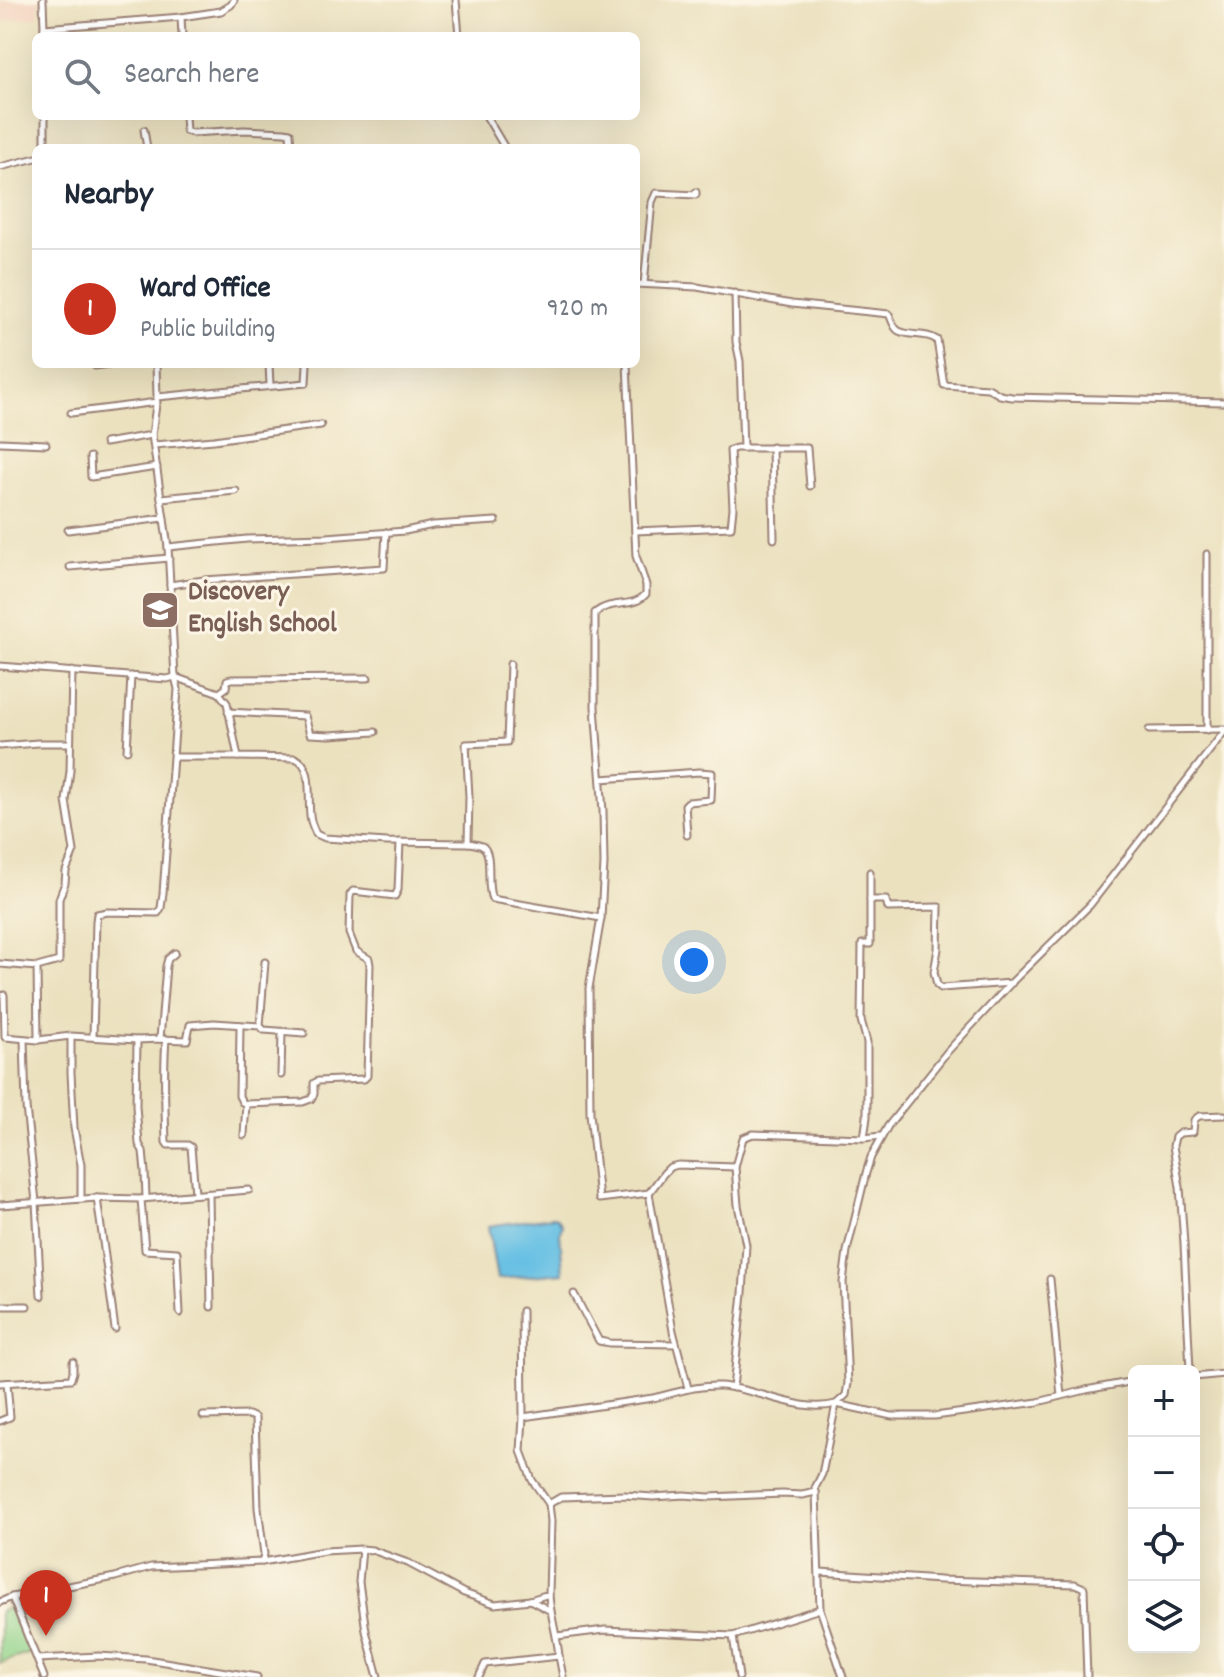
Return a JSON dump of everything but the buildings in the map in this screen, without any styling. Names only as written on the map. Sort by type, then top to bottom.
[{"type":"street","points":[[43,0],[44,32]]},
{"type":"street","points":[[44,28],[181,17],[221,11],[234,0]]},
{"type":"street","points":[[456,0],[459,32]]},
{"type":"street","points":[[181,17],[182,32]]},
{"type":"street","points":[[45,120],[45,144]]},
{"type":"street","points":[[185,120],[186,131],[192,133],[244,130],[284,132],[290,133],[291,144]]},
{"type":"street","points":[[488,120],[503,144]]},
{"type":"street","points":[[144,130],[146,144]]},
{"type":"street","points":[[0,167],[32,159]]},
{"type":"street","points":[[644,284],[652,202],[656,193],[696,195],[696,192]]},
{"type":"street","points":[[640,284],[697,287],[792,304],[889,314],[899,331],[931,336],[937,340],[944,385],[988,388],[1012,397],[1224,402]]},
{"type":"street","points":[[735,293],[743,448]]},
{"type":"street","points":[[93,1037],[97,914],[152,914],[158,913],[161,908],[178,689],[168,547],[152,435],[157,400],[156,368]]},
{"type":"street","points":[[269,368],[270,385]]},
{"type":"street","points":[[71,413],[270,385],[306,383],[307,368]]},
{"type":"street","points":[[627,368],[636,556],[646,594],[641,600],[607,605],[595,613],[595,707],[604,864],[601,918],[589,988],[590,1113],[599,1199],[649,1193],[670,1167],[678,1165],[735,1167]]},
{"type":"street","points":[[154,445],[321,425]]},
{"type":"street","points":[[105,443],[152,435]]},
{"type":"street","points":[[0,442],[46,444]]},
{"type":"street","points":[[772,447],[774,539]]},
{"type":"street","points":[[635,531],[731,527],[730,450],[807,448],[810,486]]},
{"type":"street","points":[[90,457],[91,477],[157,467]]},
{"type":"street","points":[[161,498],[236,491]]},
{"type":"street","points":[[68,530],[164,518]]},
{"type":"street","points":[[168,547],[247,539],[405,531],[433,525],[496,521]]},
{"type":"street","points":[[170,585],[384,568],[386,532]]},
{"type":"street","points":[[1207,554],[1207,730]]},
{"type":"street","points":[[70,567],[169,558]]},
{"type":"street","points":[[468,843],[466,744],[507,742],[510,664]]},
{"type":"street","points":[[0,666],[167,679],[175,677],[219,693],[227,703],[238,757]]},
{"type":"street","points":[[0,964],[37,967],[59,961],[59,899],[74,851],[66,801],[70,771],[72,671]]},
{"type":"street","points":[[127,750],[131,676]]},
{"type":"street","points":[[219,693],[231,679],[368,678]]},
{"type":"street","points":[[228,712],[305,716],[310,734],[375,732]]},
{"type":"street","points":[[1149,730],[1224,731]]},
{"type":"street","points":[[523,1417],[653,1398],[688,1388],[720,1386],[805,1405],[828,1407],[846,1395],[843,1282],[847,1251],[866,1173],[882,1136],[947,1052],[1090,905],[1224,731]]},
{"type":"street","points":[[0,746],[70,743]]},
{"type":"street","points":[[174,757],[295,758],[307,769],[311,821],[316,834],[325,838],[481,845],[487,851],[489,860],[489,894],[492,899],[601,918]]},
{"type":"street","points":[[601,779],[712,773],[711,800],[685,805],[687,835]]},
{"type":"street","points":[[240,1025],[239,1096],[246,1104],[303,1102],[311,1099],[314,1083],[318,1081],[364,1079],[367,1076],[370,965],[369,959],[356,951],[349,933],[350,895],[353,891],[395,896],[398,890],[400,842]]},
{"type":"street","points":[[864,1138],[867,1042],[861,1020],[861,958],[862,944],[870,944],[870,872]]},
{"type":"street","points":[[870,900],[886,900],[888,908],[939,907],[934,972],[937,985],[941,988],[1012,983]]},
{"type":"street","points":[[175,953],[166,966],[163,1039],[166,1142],[168,1145],[191,1147],[195,1193]]},
{"type":"street","points":[[260,1026],[265,962]]},
{"type":"street","points":[[37,967],[38,1040]]},
{"type":"street","points":[[4,995],[2,1037],[38,1040],[71,1036],[187,1040],[190,1025],[214,1023],[304,1033]]},
{"type":"street","points":[[281,1075],[282,1032]]},
{"type":"street","points":[[71,1036],[74,1128],[81,1165],[81,1199]]},
{"type":"street","points":[[24,1039],[26,1107],[36,1202],[41,1296]]},
{"type":"street","points":[[137,1040],[136,1106],[145,1172],[145,1250],[177,1252],[180,1313]]},
{"type":"street","points":[[244,1135],[246,1104]]},
{"type":"street","points":[[1190,1365],[1180,1187],[1173,1146],[1175,1137],[1180,1133],[1193,1132],[1194,1120],[1199,1116],[1224,1115]]},
{"type":"street","points":[[733,1388],[746,1245],[735,1167],[743,1138],[753,1134],[882,1136]]},
{"type":"street","points":[[0,1205],[249,1190]]},
{"type":"street","points":[[649,1193],[676,1344],[688,1388]]},
{"type":"street","points":[[209,1194],[211,1307]]},
{"type":"street","points":[[97,1198],[115,1329]]},
{"type":"street","points":[[1050,1279],[1061,1396]]},
{"type":"street","points":[[574,1294],[599,1341],[676,1344]]},
{"type":"street","points":[[0,1306],[27,1306]]},
{"type":"street","points":[[522,1311],[521,1451],[532,1480],[549,1504],[549,1610],[557,1636],[563,1677]]},
{"type":"street","points":[[0,1421],[10,1417],[4,1383],[71,1379],[73,1362]]},
{"type":"street","points":[[1200,1376],[1224,1374]]},
{"type":"street","points":[[836,1404],[892,1416],[935,1416],[1038,1402],[1128,1382]]},
{"type":"street","points":[[836,1404],[822,1474],[815,1488],[820,1609],[843,1677]]},
{"type":"street","points":[[203,1416],[253,1415],[255,1418],[262,1562]]},
{"type":"street","points":[[549,1504],[561,1497],[709,1497],[816,1492]]},
{"type":"street","points":[[362,1549],[359,1582],[366,1631],[378,1677]]},
{"type":"street","points":[[0,1602],[151,1567],[262,1562],[324,1551],[362,1549],[408,1563],[464,1593],[495,1604],[530,1600],[549,1594]]},
{"type":"street","points":[[820,1572],[1075,1584],[1084,1588],[1087,1677]]},
{"type":"street","points":[[12,1597],[44,1677]]},
{"type":"street","points":[[530,1600],[549,1610]]},
{"type":"street","points":[[557,1636],[605,1630],[733,1636],[820,1609]]},
{"type":"street","points":[[733,1636],[739,1677]]},
{"type":"street","points":[[37,1659],[99,1656],[146,1659],[257,1677]]},
{"type":"street","points":[[479,1677],[485,1664],[559,1656]]},
{"type":"shaded area","points":[[0,0],[40,0],[38,17],[0,22]]},
{"type":"green space","points":[[8,1608],[31,1653],[0,1663],[0,1611]]},
{"type":"water","points":[[552,1217],[562,1225],[563,1273],[497,1279],[488,1226]]},
{"type":"place","name":"Discovery English School","points":[[160,610]]},
{"type":"place","name":"Ward Office","points":[[46,1636]]}]
